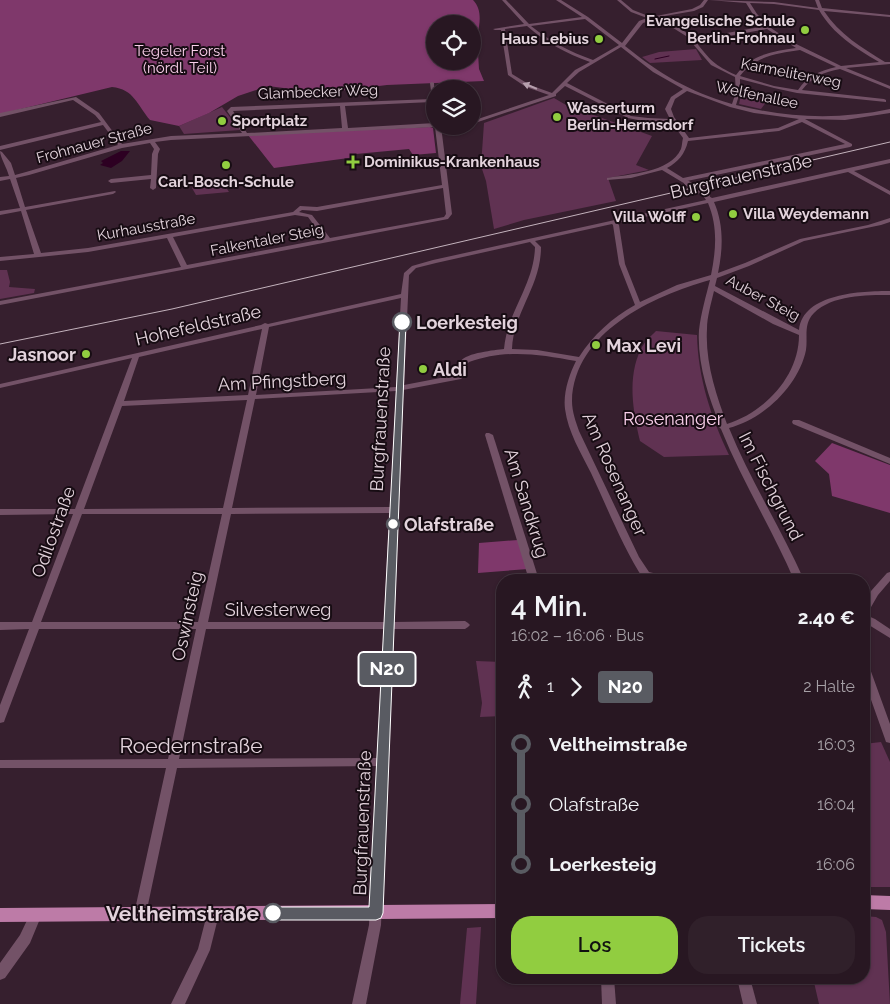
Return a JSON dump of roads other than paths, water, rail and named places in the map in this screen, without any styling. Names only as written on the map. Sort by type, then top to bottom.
[{"type":"main road","points":[[870,902],[890,903]]},
{"type":"main road","points":[[0,914],[376,913],[496,910]]},
{"type":"street","points":[[504,0],[530,25],[558,46],[592,62]]},
{"type":"street","name":"Welfenallee","points":[[558,0],[668,80],[687,89],[734,105],[802,118],[844,118],[890,111]]},
{"type":"street","name":"Karmeliterweg","points":[[619,0],[632,11],[678,28],[693,41],[709,63],[737,76],[800,90],[884,100]]},
{"type":"street","points":[[481,120],[554,94],[563,83],[592,62],[621,46],[637,25],[653,18],[693,10],[702,6],[706,0]]},
{"type":"street","points":[[713,0],[746,0],[890,16]]},
{"type":"street","points":[[746,0],[754,14],[768,27],[802,48],[889,94],[884,100],[890,106]]},
{"type":"street","points":[[817,0],[820,8],[838,31],[884,63]]},
{"type":"street","points":[[495,29],[584,18]]},
{"type":"street","points":[[693,41],[768,27]]},
{"type":"street","points":[[503,28],[510,75],[528,86],[554,94]]},
{"type":"street","points":[[734,105],[738,92],[737,76],[750,64],[761,58],[802,48]]},
{"type":"street","points":[[800,90],[810,78],[839,67],[890,63]]},
{"type":"street","points":[[839,67],[890,88]]},
{"type":"street","points":[[563,83],[593,96],[626,115],[648,120],[674,122]]},
{"type":"street","points":[[609,179],[640,174],[662,167],[680,156],[686,140],[683,132],[668,112],[670,102],[687,89]]},
{"type":"street","points":[[0,115],[74,98],[93,111],[122,146]]},
{"type":"street","name":"Glambecker Weg","points":[[245,133],[230,111],[232,109],[426,100]]},
{"type":"street","points":[[342,104],[344,128]]},
{"type":"street","points":[[685,182],[850,145],[802,118],[779,129],[686,140]]},
{"type":"street","points":[[0,148],[105,124]]},
{"type":"street","name":"Frohnauer Straße","points":[[0,179],[151,140],[193,135],[426,126]]},
{"type":"street","name":"Falkentaler Steig","points":[[0,302],[446,218],[449,214],[438,135]]},
{"type":"street","points":[[151,140],[157,149],[154,154],[153,188]]},
{"type":"street","points":[[0,153],[8,163],[38,255]]},
{"type":"street","name":"Burgfrauenstraße","points":[[376,913],[405,276],[414,267],[613,222],[709,198],[890,161]]},
{"type":"street","points":[[662,167],[709,198]]},
{"type":"street","points":[[848,170],[890,193]]},
{"type":"street","points":[[111,181],[153,177]]},
{"type":"street","name":"Kurhausstraße","points":[[295,213],[303,207],[317,209],[446,186]]},
{"type":"street","points":[[0,213],[113,192]]},
{"type":"street","name":"Im Fischgrund","points":[[709,198],[718,225],[720,256],[705,313],[703,346],[708,379],[723,427],[796,574]]},
{"type":"street","points":[[317,209],[310,216],[329,241]]},
{"type":"street","name":"Kurhausstraße","points":[[0,259],[88,250],[295,213],[310,216]]},
{"type":"street","points":[[714,277],[748,265],[801,240],[864,228],[890,220]]},
{"type":"street","points":[[613,222],[622,264],[637,303],[640,305]]},
{"type":"street","points":[[169,236],[185,268]]},
{"type":"street","points":[[508,350],[515,318],[532,282],[538,259],[538,247],[531,240]]},
{"type":"street","name":"Am Rosenanger","points":[[645,574],[620,530],[569,410],[571,384],[581,360],[605,330],[640,305],[673,289],[714,277]]},
{"type":"street","name":"Auber Steig","points":[[711,287],[802,334]]},
{"type":"street","points":[[723,427],[737,424],[752,415],[780,392],[797,364],[807,316],[821,305],[850,295],[890,293]]},
{"type":"street","name":"Hohefeldstraße","points":[[0,386],[404,294]]},
{"type":"street","name":"Oswinsteig","points":[[140,914],[228,511],[266,328],[265,325]]},
{"type":"street","name":"Am Pfingstberg","points":[[119,404],[400,389],[458,376],[462,374],[463,363],[466,360],[490,352],[508,350],[533,351],[581,360]]},
{"type":"street","name":"Odilostraße","points":[[0,719],[119,404],[136,358],[135,355]]},
{"type":"street","points":[[796,422],[890,460]]},
{"type":"street","name":"Am Sandkrug","points":[[489,435],[532,574]]},
{"type":"street","points":[[0,512],[393,510]]},
{"type":"street","points":[[870,601],[874,593],[890,575]]},
{"type":"street","points":[[870,620],[890,634]]},
{"type":"street","name":"Silvesterweg","points":[[0,626],[465,625]]},
{"type":"street","points":[[870,683],[890,739]]},
{"type":"street","name":"Roedernstraße","points":[[0,764],[382,762]]},
{"type":"street","points":[[358,1004],[376,913]]},
{"type":"street","points":[[0,974],[25,939],[36,914]]},
{"type":"street","points":[[178,1004],[204,950],[213,914]]},
{"type":"street","points":[[608,984],[610,1004]]},
{"type":"street","points":[[745,984],[750,1004]]},
{"type":"waterway","points":[[655,59],[669,56]]},
{"type":"tram line","points":[[0,344],[172,309],[890,142]]},
{"type":"place","name":"Evangelische Schule Berlin-Frohnau","points":[[805,30]]},
{"type":"place","name":"Haus Lebius","points":[[599,39]]},
{"type":"place","name":"Wasserturm Berlin-Hermsdorf","points":[[557,117]]},
{"type":"place","name":"Sportplatz","points":[[222,121]]},
{"type":"place","name":"Dominikus-Krankenhaus","points":[[353,162]]},
{"type":"place","name":"Carl-Bosch-Schule","points":[[226,165]]},
{"type":"place","name":"Villa Weydemann","points":[[733,214]]},
{"type":"place","name":"Villa Wolff","points":[[696,217]]},
{"type":"place","name":"Loerkesteig","points":[[402,322]]},
{"type":"place","name":"Max Levi","points":[[596,345]]},
{"type":"place","name":"Jasnoor","points":[[86,354]]},
{"type":"place","name":"Aldi","points":[[423,369]]},
{"type":"place","name":"Olafstraße","points":[[393,524]]},
{"type":"place","name":"Veltheimstraße","points":[[273,913]]},
{"type":"park label","name":"Tegeler Forst (nördl. Teil)","points":[[180,60]]},
{"type":"park label","name":"Rosenanger","points":[[673,418]]}]
